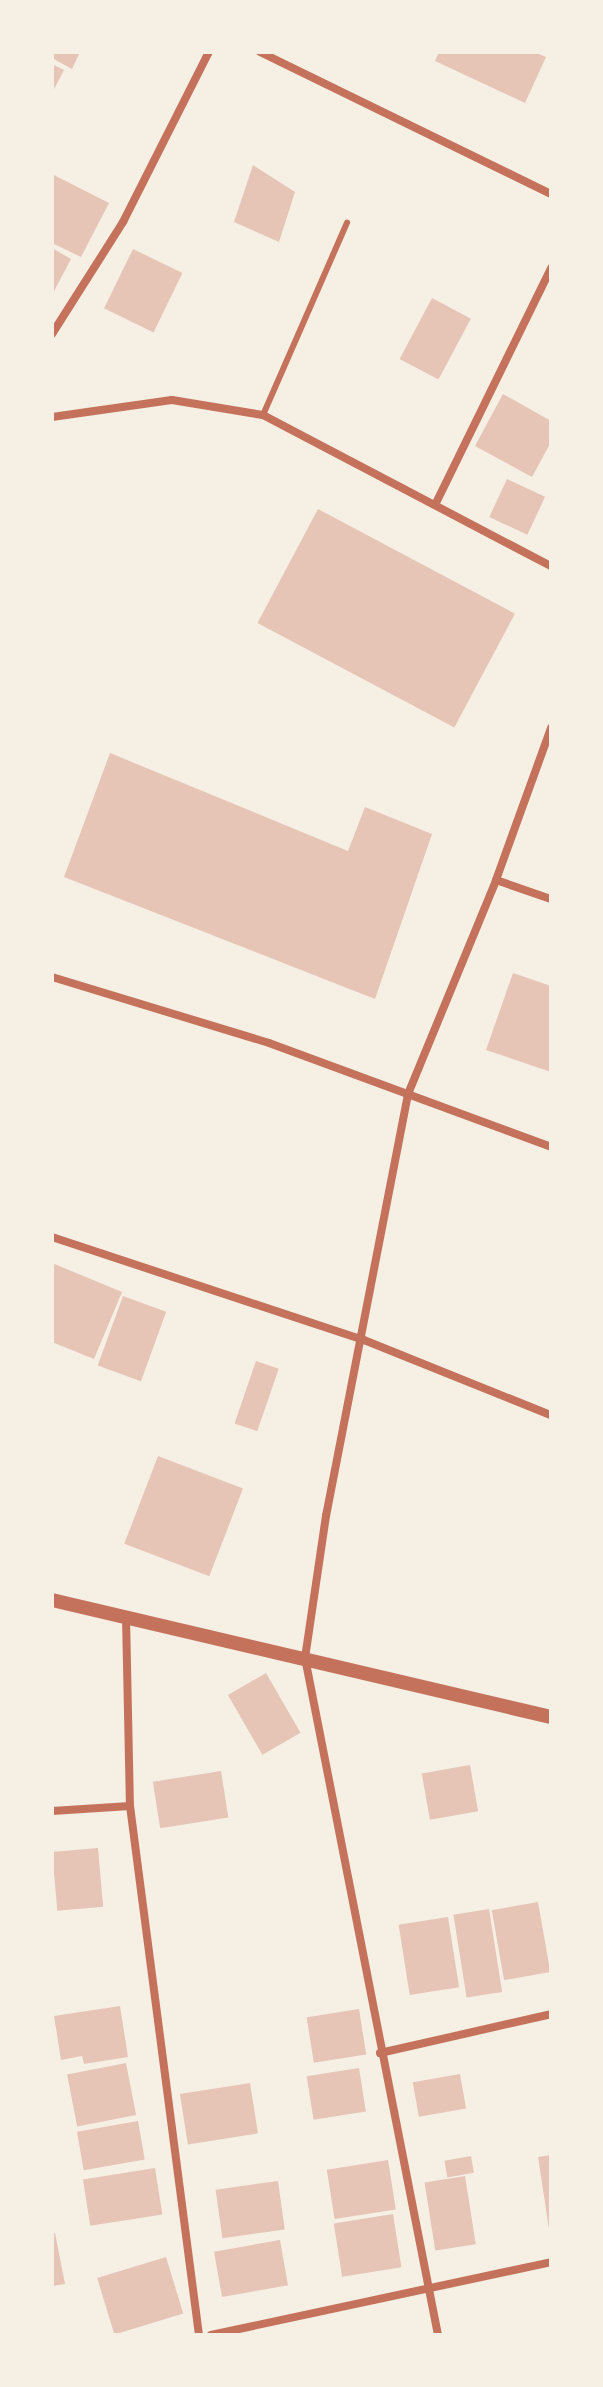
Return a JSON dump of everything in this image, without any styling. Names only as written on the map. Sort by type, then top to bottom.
[{"type":"street","points":[[52,334],[123,222],[209,52]]},
{"type":"street","points":[[260,52],[551,194]]},
{"type":"street","points":[[435,505],[551,268]]},
{"type":"street","points":[[52,417],[172,400],[263,415],[551,566]]},
{"type":"street","points":[[438,2335],[425,2285],[305,1658],[326,1516],[364,1340],[408,1094],[496,880],[551,728]]},
{"type":"street","points":[[496,880],[551,899]]},
{"type":"street","points":[[52,977],[269,1043],[551,1147]]},
{"type":"street","points":[[52,1237],[364,1340],[551,1415]]},
{"type":"street","points":[[52,1600],[551,1717]]},
{"type":"street","points":[[126,1617],[130,1806],[199,2335]]},
{"type":"street","points":[[52,1811],[130,1806]]},
{"type":"street","points":[[380,2053],[551,2014]]},
{"type":"street","points":[[211,2335],[425,2285],[551,2262]]},
{"type":"lane","points":[[263,415],[347,223]]},
{"type":"building","points":[[52,52],[80,52],[72,69],[52,58]]},
{"type":"building","points":[[439,52],[534,52],[546,57],[525,103],[435,61]]},
{"type":"building","points":[[52,64],[64,70],[52,93]]},
{"type":"building","points":[[253,165],[295,192],[279,242],[234,222]]},
{"type":"building","points":[[52,174],[109,203],[81,257],[52,243]]},
{"type":"building","points":[[52,248],[71,259],[52,295]]},
{"type":"building","points":[[133,249],[182,273],[154,332],[104,308]]},
{"type":"building","points":[[432,298],[471,319],[438,380],[400,359]]},
{"type":"building","points":[[503,394],[551,421],[551,442],[532,477],[475,446]]},
{"type":"building","points":[[507,479],[545,497],[527,535],[489,517]]},
{"type":"building","points":[[318,509],[515,614],[454,728],[257,623]]},
{"type":"building","points":[[110,753],[348,851],[365,807],[432,834],[375,999],[64,877]]},
{"type":"building","points":[[513,973],[551,986],[551,1072],[486,1050]]},
{"type":"building","points":[[52,1263],[122,1292],[94,1359],[52,1342]]},
{"type":"building","points":[[123,1296],[166,1312],[141,1381],[98,1366]]},
{"type":"building","points":[[256,1361],[279,1369],[257,1431],[235,1423]]},
{"type":"building","points":[[158,1456],[243,1489],[209,1576],[124,1544]]},
{"type":"building","points":[[266,1673],[300,1733],[262,1755],[228,1695]]},
{"type":"building","points":[[470,1765],[478,1811],[430,1820],[422,1774]]},
{"type":"building","points":[[221,1771],[228,1817],[160,1828],[153,1782]]},
{"type":"building","points":[[98,1848],[103,1907],[57,1911],[52,1852]]},
{"type":"building","points":[[538,1902],[550,1972],[504,1980],[492,1910]]},
{"type":"building","points":[[489,1909],[502,1992],[467,1998],[453,1915]]},
{"type":"building","points":[[448,1917],[459,1987],[410,1995],[399,1925]]},
{"type":"building","points":[[120,2006],[128,2057],[84,2064],[82,2056],[61,2060],[54,2016]]},
{"type":"building","points":[[359,2009],[366,2054],[314,2063],[307,2017]]},
{"type":"building","points":[[126,2063],[136,2115],[77,2126],[67,2074]]},
{"type":"building","points":[[359,2068],[366,2111],[314,2120],[307,2076]]},
{"type":"building","points":[[460,2074],[466,2108],[419,2117],[413,2082]]},
{"type":"building","points":[[250,2083],[258,2133],[188,2144],[180,2094]]},
{"type":"building","points":[[138,2121],[145,2159],[84,2170],[77,2132]]},
{"type":"building","points":[[551,2155],[551,2229],[549,2229],[538,2157]]},
{"type":"building","points":[[471,2156],[474,2173],[447,2177],[444,2161]]},
{"type":"building","points":[[388,2160],[396,2209],[335,2219],[327,2170]]},
{"type":"building","points":[[155,2168],[162,2214],[90,2226],[83,2179]]},
{"type":"building","points":[[465,2176],[476,2244],[435,2251],[425,2182]]},
{"type":"building","points":[[278,2181],[285,2230],[222,2238],[216,2190]]},
{"type":"building","points":[[393,2214],[401,2267],[342,2277],[334,2223]]},
{"type":"building","points":[[55,2233],[65,2284],[52,2286],[52,2234]]},
{"type":"building","points":[[280,2240],[288,2285],[222,2297],[214,2252]]},
{"type":"building","points":[[166,2257],[183,2313],[114,2334],[97,2278]]}]
